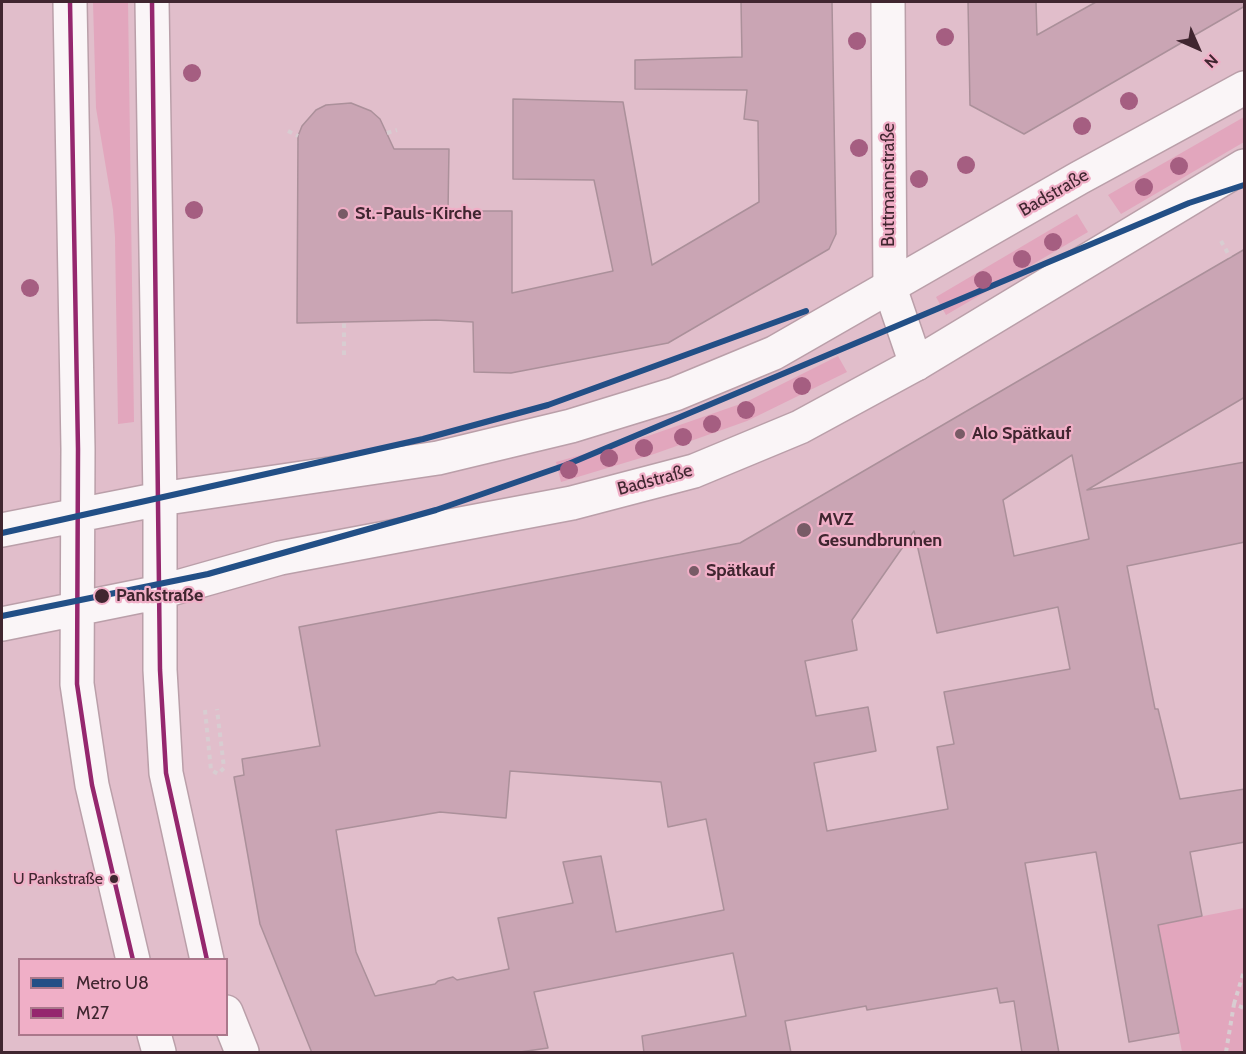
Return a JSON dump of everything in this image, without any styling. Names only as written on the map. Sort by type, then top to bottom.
[{"type":"main road","points":[[70,2],[78,608],[76,684],[90,774],[133,958]]},
{"type":"main road","points":[[152,2],[160,499],[160,670],[166,772],[207,958]]},
{"type":"main road","name":"Buttmannstraße","points":[[888,2],[890,288],[916,364]]},
{"type":"main road","name":"Badstraße","points":[[2,530],[160,499],[438,458],[572,426],[675,394],[774,353],[1079,178],[1245,88]]},
{"type":"main road","name":"Badstraße","points":[[2,624],[160,592],[280,558],[572,503],[694,471],[800,427],[916,364],[1245,166]]},
{"type":"main road","points":[[228,1017],[242,1053]]},
{"type":"main road","points":[[154,1036],[159,1053]]},
{"type":"path","points":[[387,133],[397,130]]},
{"type":"path","points":[[288,131],[298,136]]},
{"type":"path","points":[[1221,241],[1230,257]]},
{"type":"path","points":[[344,323],[344,356]]},
{"type":"path","points":[[205,710],[211,770],[218,774],[224,768],[217,709]]},
{"type":"path","points":[[1226,1053],[1234,1004],[1245,971]]},
{"type":"path","points":[[1234,1004],[1245,1008]]},
{"type":"shaded area","points":[[93,2],[128,2],[134,422],[118,424],[115,237],[113,210],[96,108]]},
{"type":"shaded area","points":[[1244,117],[1244,142],[1121,214],[1108,195]]},
{"type":"shaded area","points":[[1077,214],[1088,232],[946,315],[936,297]]},
{"type":"shaded area","points":[[838,356],[847,372],[747,421],[654,454],[561,482],[556,462],[648,436],[746,402]]},
{"type":"shaded area","points":[[1244,908],[1244,1052],[1182,1052],[1158,925]]},
{"type":"building","points":[[741,2],[832,2],[836,234],[829,249],[668,343],[511,373],[474,372],[473,322],[436,320],[297,323],[298,136],[302,126],[316,110],[326,105],[351,103],[371,111],[380,119],[394,149],[449,149],[448,211],[512,211],[512,293],[613,271],[594,180],[513,179],[513,99],[623,102],[652,265],[759,202],[758,121],[744,119],[747,90],[635,89],[635,60],[742,57]]},
{"type":"building","points":[[968,2],[1036,2],[1037,35],[1096,2],[1245,2],[1245,6],[1024,134],[970,105]]},
{"type":"building","points":[[1245,249],[1245,397],[1087,490],[1245,462],[1245,542],[1127,566],[1155,709],[1158,709],[1180,799],[1245,789],[1245,842],[1190,852],[1202,916],[1158,925],[1179,1033],[1129,1042],[1096,852],[1025,863],[1059,1053],[1022,1053],[1014,1001],[1000,1003],[997,988],[867,1010],[866,1006],[785,1021],[791,1053],[644,1053],[642,1036],[746,1016],[733,953],[534,992],[548,1048],[520,1052],[312,1053],[260,924],[234,777],[244,775],[242,759],[320,746],[299,627],[740,543]],"holes":[[[1072,455],[1089,539],[1014,556],[1003,500]],[[914,531],[937,633],[1058,607],[1070,669],[944,692],[954,744],[937,747],[948,809],[827,831],[814,763],[876,751],[868,707],[816,716],[805,661],[857,650],[852,620]],[[510,771],[661,782],[668,827],[706,819],[724,910],[616,932],[601,856],[563,862],[573,903],[498,918],[509,969],[457,980],[453,977],[435,984],[375,996],[356,952],[336,830],[440,812],[506,818]]]},
{"type":"metro line","name":"U8","points":[[2,616],[208,574],[436,510],[566,465],[1189,203],[1244,185]]},
{"type":"metro line","name":"U8","points":[[2,533],[423,439],[548,405],[806,311]]},
{"type":"transit line","name":"M27","points":[[70,2],[78,449],[77,684],[92,785],[133,958]]},
{"type":"transit line","name":"M27","points":[[152,2],[160,670],[166,773],[207,958]]},
{"type":"place","name":"St.-Pauls-Kirche","points":[[343,214]]},
{"type":"place","name":"Alo Spätkauf","points":[[960,434]]},
{"type":"place","name":"MVZ Gesundbrunnen","points":[[804,530]]},
{"type":"place","name":"Spätkauf","points":[[694,571]]},
{"type":"place","name":"Pankstraße","points":[[102,596]]},
{"type":"place","name":"U Pankstraße","points":[[114,879]]}]
